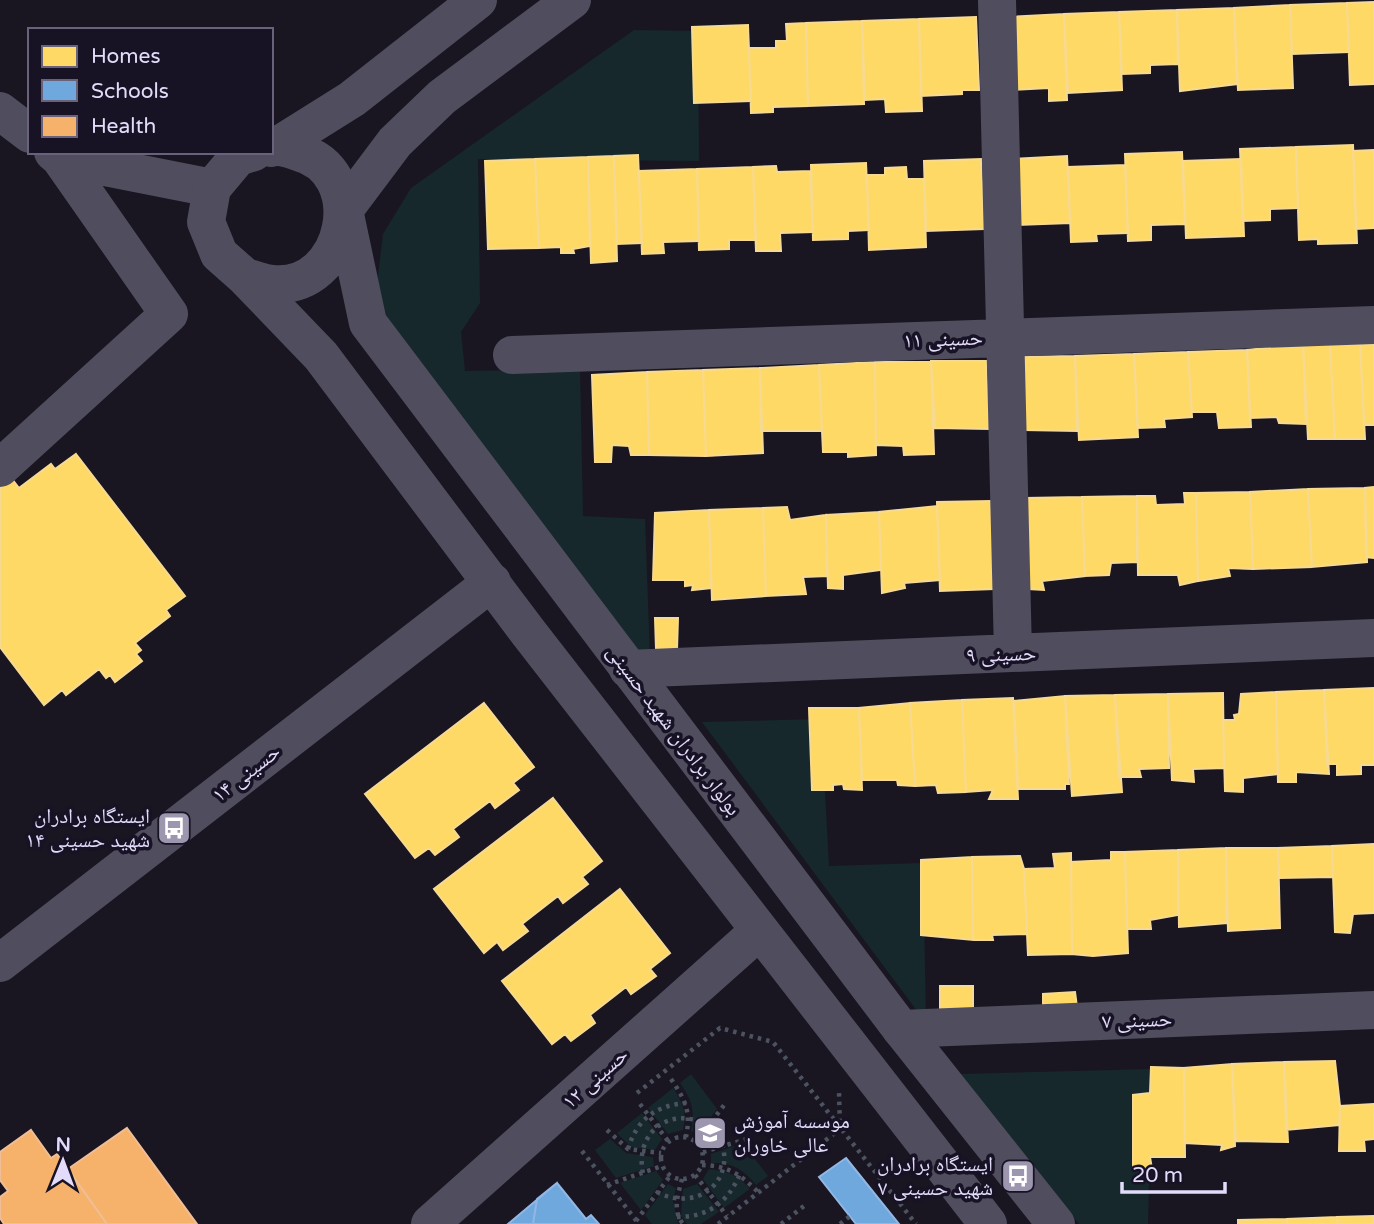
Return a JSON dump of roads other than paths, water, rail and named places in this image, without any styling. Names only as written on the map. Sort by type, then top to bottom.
[{"type":"street","points":[[273,145],[352,99],[478,0]]},
{"type":"street","points":[[344,210],[395,142],[442,97],[572,0]]},
{"type":"street","points":[[997,0],[1013,653]]},
{"type":"street","points":[[0,111],[28,132]]},
{"type":"street","points":[[245,277],[273,284],[302,279],[325,263],[340,238],[344,210],[334,178],[309,155],[273,150]]},
{"type":"street","points":[[249,154],[238,157],[212,188],[206,222],[219,254],[245,277],[321,356],[759,931],[988,1224]]},
{"type":"street","points":[[56,155],[212,188]]},
{"type":"street","points":[[0,468],[169,314],[56,155]]},
{"type":"street","name":"بولوار برادران شهید حسینی","points":[[344,210],[368,323],[901,1029],[1056,1224]]},
{"type":"street","name":"حسینی ۱۱","points":[[512,355],[1374,325]]},
{"type":"street","name":"حسینی ۱۴","points":[[0,963],[492,582]]},
{"type":"street","name":"حسینی ۹","points":[[628,669],[1374,638]]},
{"type":"street","name":"حسینی ۱۲","points":[[430,1224],[759,931]]},
{"type":"street","name":"حسینی ۷","points":[[901,1029],[1374,1010]]},
{"type":"place","name":"ایستگاه برادران شهید حسینی ۱۴","points":[[174,828]]},
{"type":"place","name":"موسسه آموزش عالی خاوران","points":[[710,1133]]},
{"type":"place","name":"ایستگاه برادران شهید حسینی ۷","points":[[1018,1176]]}]
